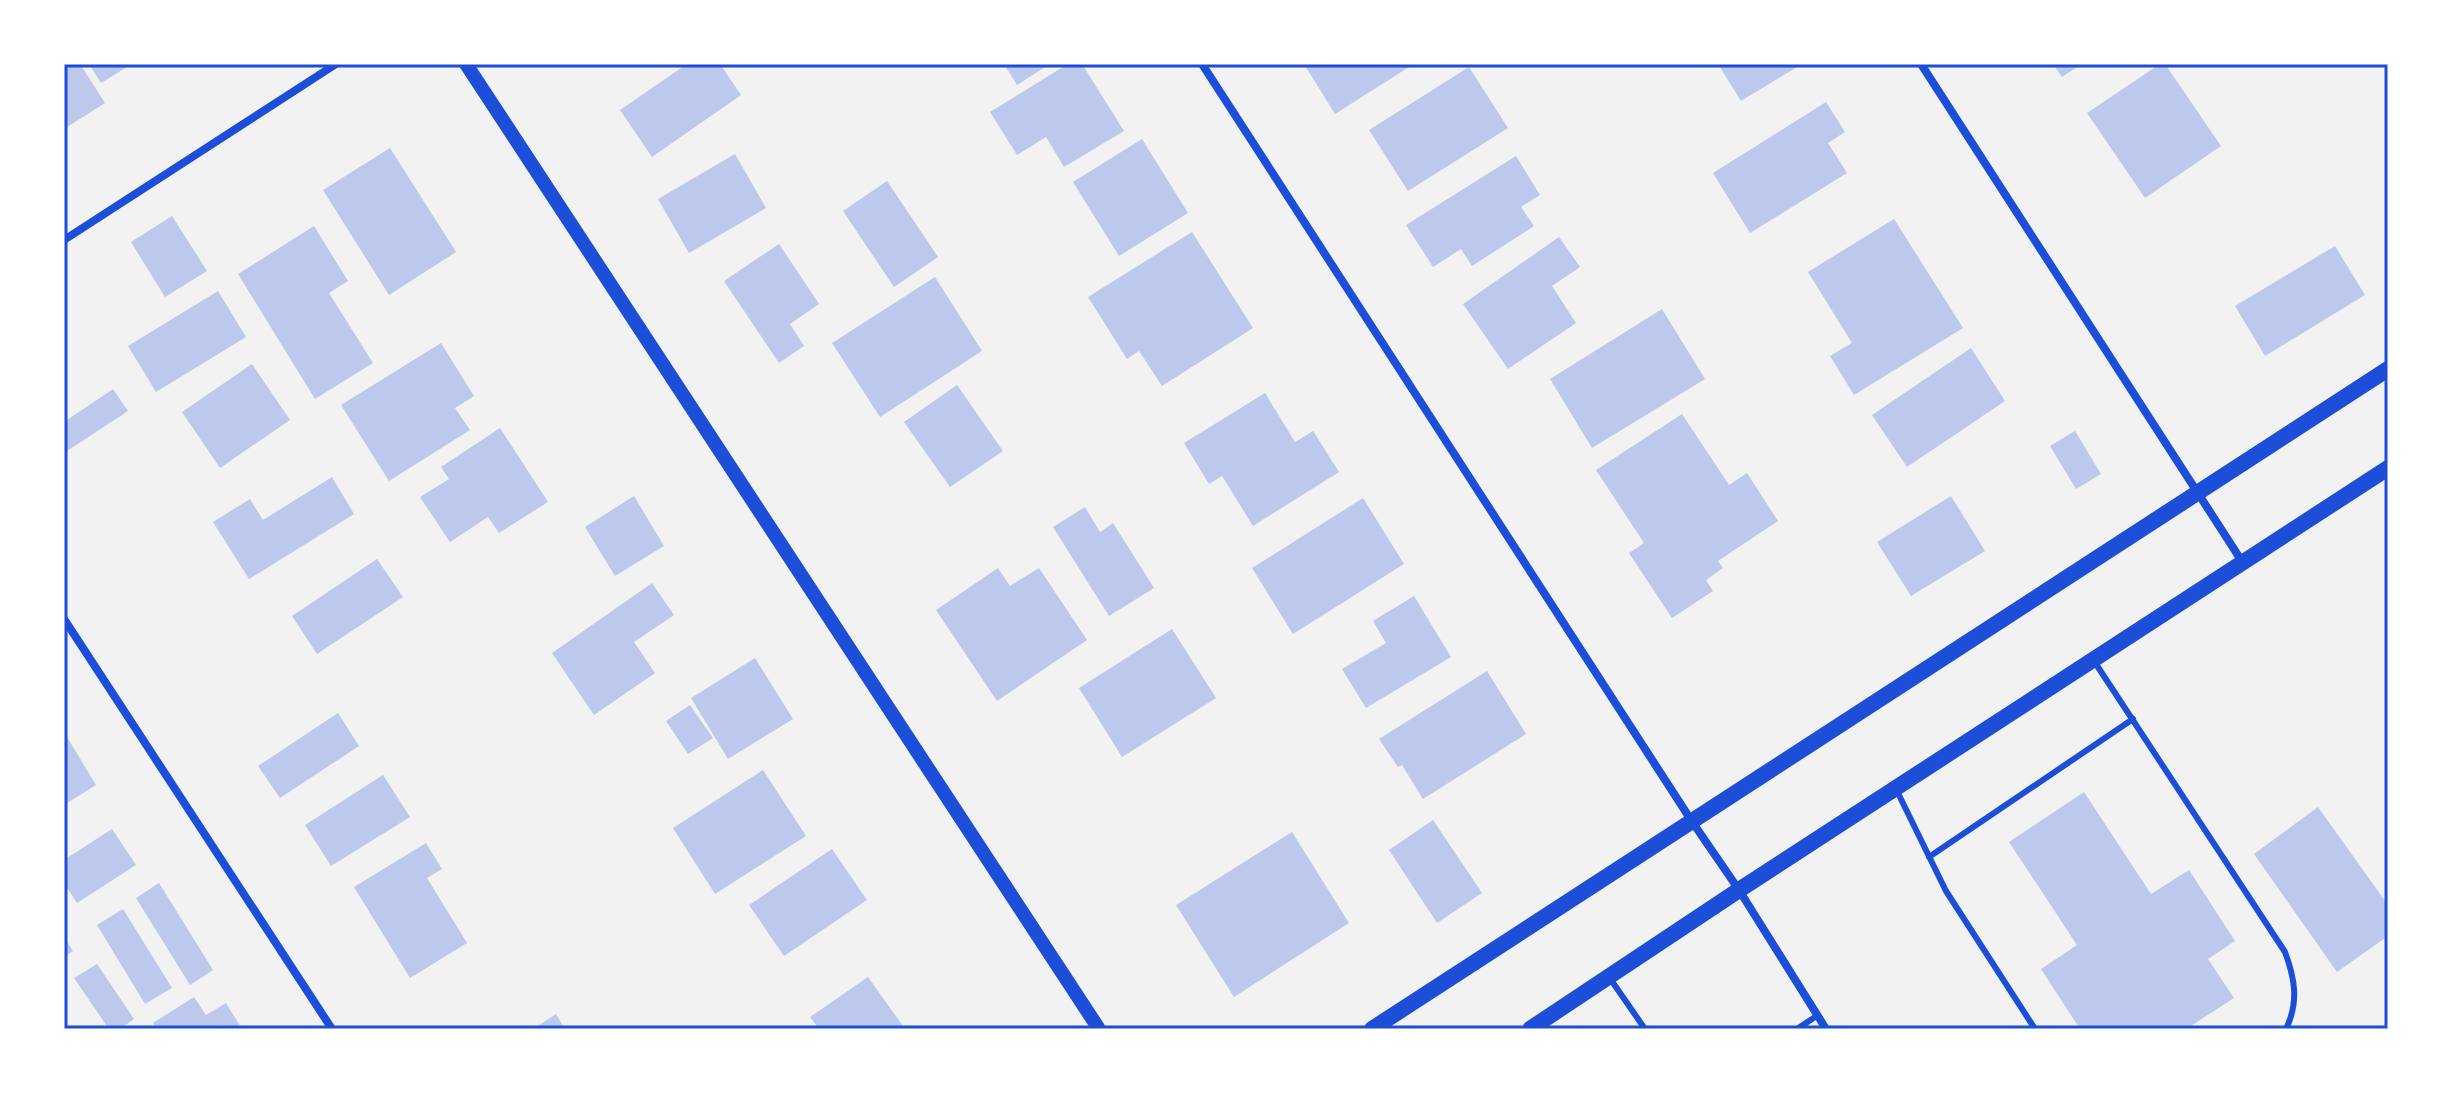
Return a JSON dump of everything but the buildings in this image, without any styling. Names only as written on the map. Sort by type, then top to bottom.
[{"type":"main road","points":[[1372,1029],[2388,369]]},
{"type":"main road","points":[[1530,1029],[2388,468]]},
{"type":"street","points":[[64,240],[336,64]]},
{"type":"street","points":[[466,64],[1099,1029]]},
{"type":"street","points":[[1202,64],[1739,890],[1826,1029]]},
{"type":"street","points":[[1921,64],[2243,563]]},
{"type":"street","points":[[64,619],[332,1029]]},
{"type":"lane","points":[[2093,659],[2285,952],[2294,976],[2294,1002],[2286,1029]]},
{"type":"lane","points":[[1929,857],[2133,719]]},
{"type":"lane","points":[[1896,789],[1946,891],[2035,1029]]},
{"type":"lane","points":[[1609,977],[1645,1029]]},
{"type":"lane","points":[[1797,1029],[1818,1015]]}]
